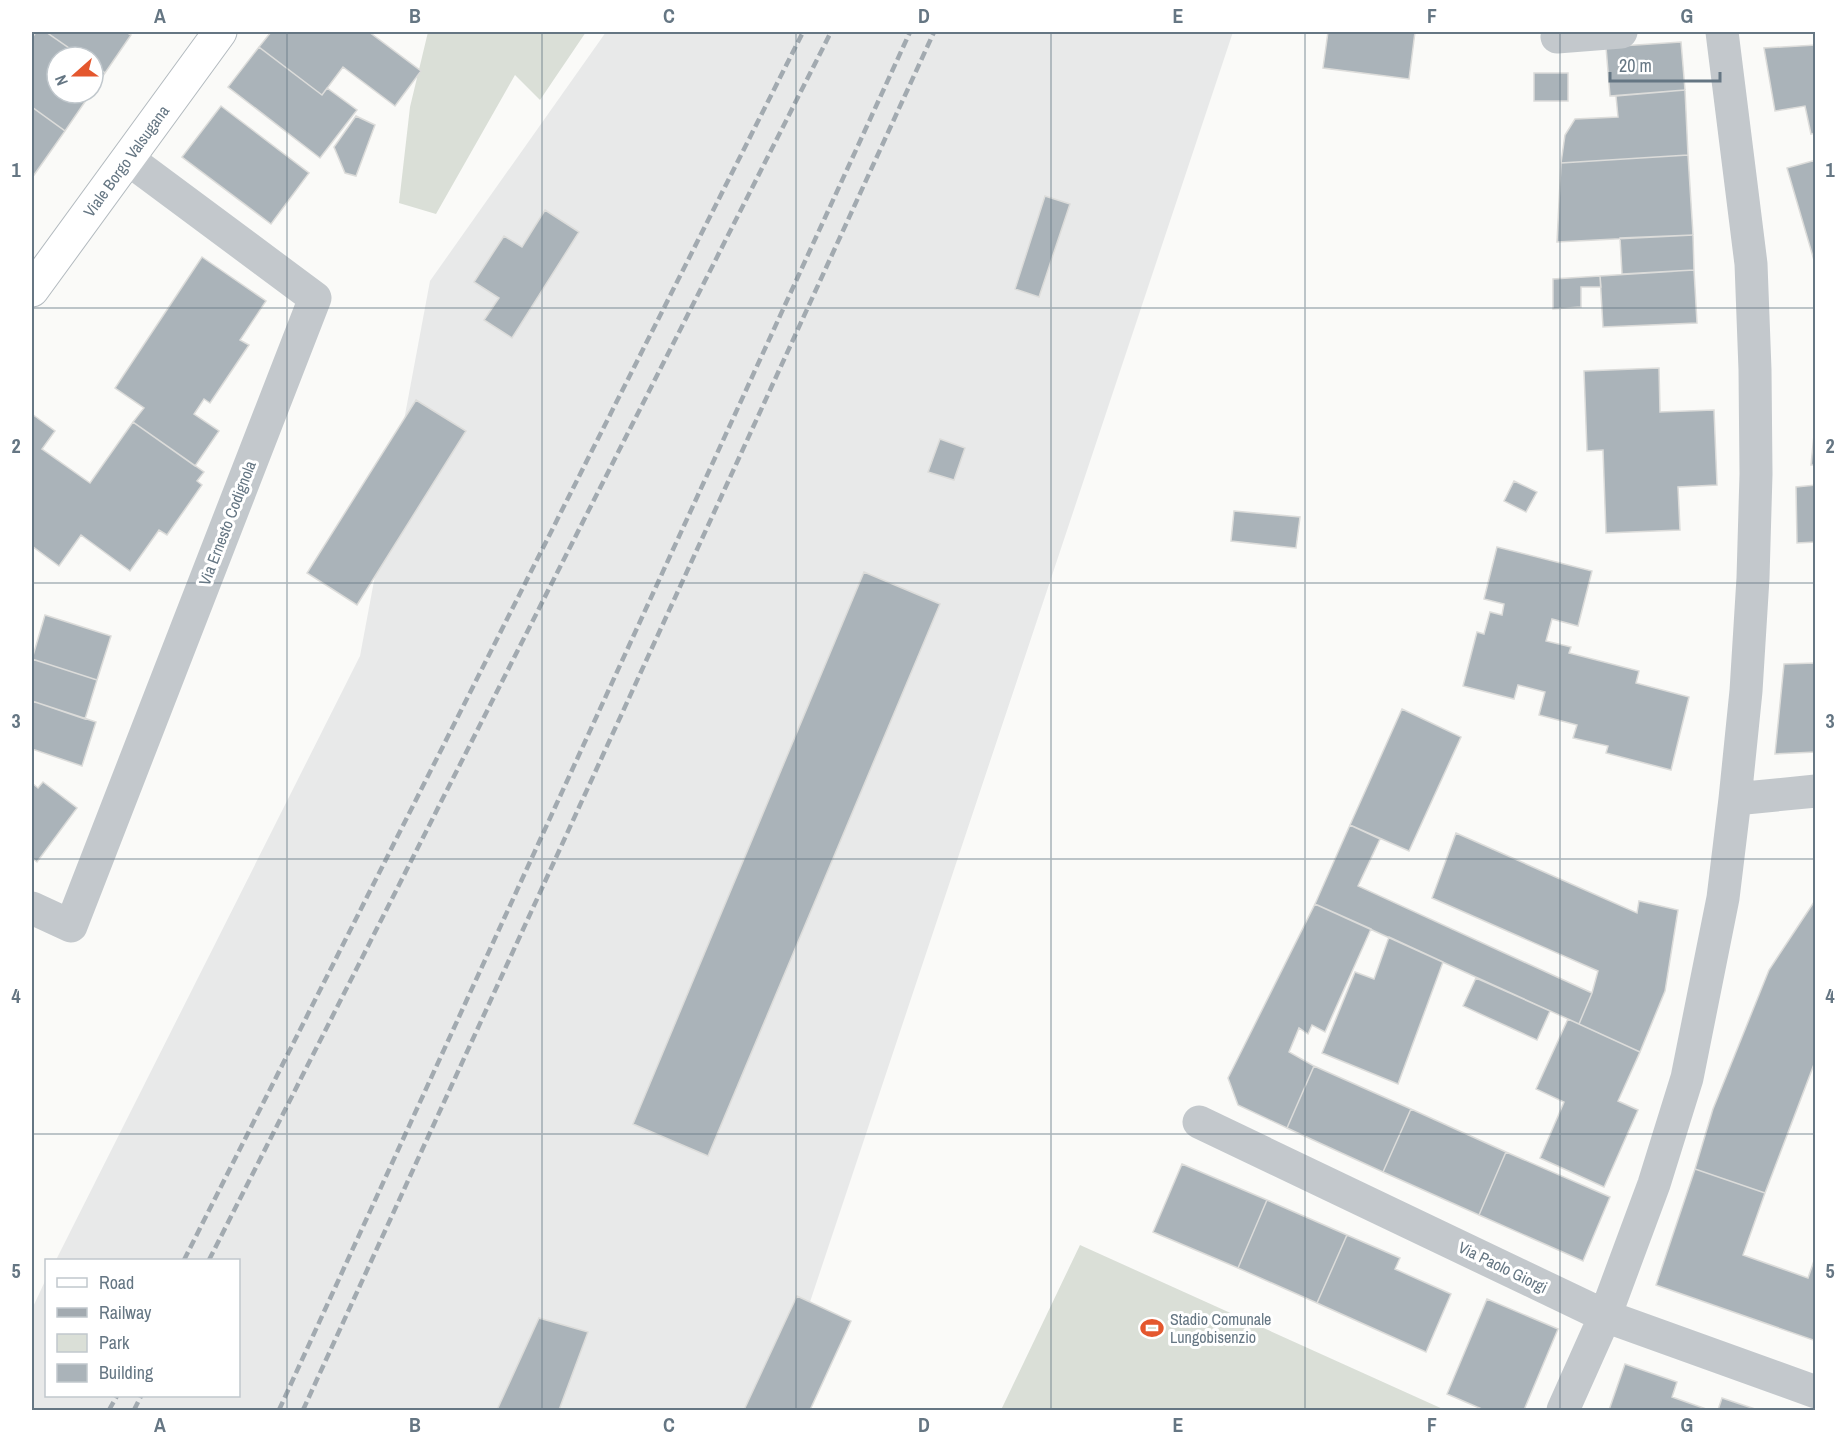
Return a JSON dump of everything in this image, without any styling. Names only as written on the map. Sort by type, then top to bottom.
[{"type":"main road","name":"Viale Borgo Valsugana","points":[[32,290],[220,32]]},
{"type":"street","points":[[1557,37],[1621,32]]},
{"type":"street","points":[[1563,1410],[1605,1316],[1654,1184],[1687,1078],[1723,898],[1735,799],[1746,691],[1753,578],[1756,474],[1755,370],[1751,264],[1722,32]]},
{"type":"street","name":"Via Ernesto Codignola","points":[[32,908],[71,926],[315,298],[128,159]]},
{"type":"street","points":[[1735,799],[1815,791]]},
{"type":"street","name":"Via Paolo Giorgi","points":[[1200,1122],[1605,1316],[1815,1392]]},
{"type":"shaded area","points":[[606,32],[1233,32],[774,1410],[32,1410],[32,1309],[45,1281],[45,1397],[240,1397],[240,1259],[57,1259],[360,656],[430,281]]},
{"type":"green space","points":[[428,32],[586,32],[540,100],[515,75],[436,214],[399,203],[410,107]]},
{"type":"green space","name":"Stadio Comunale Lungobisenzio","points":[[1080,1245],[1445,1410],[1001,1410]]},
{"type":"building","points":[[36,32],[46,32],[65,45],[45,45],[45,105],[83,105],[65,131],[32,107],[32,38]]},
{"type":"building","points":[[46,32],[126,32],[131,35],[105,73],[105,45],[65,45]]},
{"type":"building","points":[[271,32],[369,32],[421,71],[395,106],[343,67],[322,95],[259,47]]},
{"type":"building","points":[[1328,32],[1415,32],[1409,79],[1323,68]]},
{"type":"building","points":[[1681,42],[1685,90],[1610,96],[1606,47]]},
{"type":"building","points":[[1816,45],[1816,133],[1811,134],[1805,106],[1775,111],[1764,48]]},
{"type":"building","points":[[259,47],[322,95],[327,88],[357,110],[320,158],[228,87]]},
{"type":"building","points":[[1534,73],[1568,73],[1568,101],[1534,101]]},
{"type":"building","points":[[1685,90],[1688,155],[1561,163],[1565,135],[1575,119],[1618,117],[1616,96]]},
{"type":"building","points":[[221,106],[309,173],[271,224],[182,157]]},
{"type":"building","points":[[32,107],[65,131],[34,175],[32,173]]},
{"type":"building","points":[[356,116],[375,125],[356,176],[345,173],[334,147]]},
{"type":"building","points":[[1688,155],[1693,235],[1557,242],[1561,163]]},
{"type":"building","points":[[1816,160],[1816,267],[1787,168]]},
{"type":"building","points":[[1045,196],[1070,204],[1039,297],[1015,289]]},
{"type":"building","points":[[545,210],[579,232],[512,338],[484,320],[499,298],[474,282],[504,236],[522,247]]},
{"type":"building","points":[[1693,235],[1694,270],[1622,274],[1620,238]]},
{"type":"building","points":[[202,257],[266,301],[240,340],[249,345],[210,403],[204,399],[194,414],[219,431],[195,466],[133,422],[144,408],[115,388]]},
{"type":"building","points":[[1694,270],[1697,323],[1603,327],[1600,276]]},
{"type":"building","points":[[1600,276],[1601,287],[1581,287],[1581,307],[1553,309],[1553,279]]},
{"type":"building","points":[[1659,368],[1660,412],[1714,410],[1717,485],[1678,487],[1680,530],[1606,533],[1603,450],[1587,451],[1584,371]]},
{"type":"building","points":[[416,400],[466,431],[357,605],[307,573]]},
{"type":"building","points":[[32,414],[55,431],[42,449],[90,483],[133,422],[204,472],[197,481],[202,485],[167,535],[159,530],[130,571],[81,535],[59,566],[32,546]]},
{"type":"building","points":[[1816,415],[1816,465],[1811,465]]},
{"type":"building","points":[[940,439],[965,448],[954,480],[928,472]]},
{"type":"building","points":[[1514,481],[1537,492],[1526,512],[1504,501]]},
{"type":"building","points":[[1816,485],[1816,542],[1797,543],[1796,487]]},
{"type":"building","points":[[1234,511],[1300,517],[1296,548],[1231,541]]},
{"type":"building","points":[[1497,547],[1592,571],[1578,626],[1552,619],[1546,641],[1571,647],[1569,653],[1639,671],[1636,683],[1689,697],[1671,770],[1606,753],[1608,746],[1573,738],[1577,725],[1539,715],[1545,692],[1518,685],[1514,699],[1463,686],[1477,632],[1484,634],[1490,612],[1502,615],[1504,604],[1484,599]]},
{"type":"building","points":[[864,572],[940,604],[708,1156],[633,1124]]},
{"type":"building","points":[[45,615],[111,636],[97,680],[32,659]]},
{"type":"building","points":[[32,659],[97,680],[85,719],[32,701]]},
{"type":"building","points":[[1816,663],[1816,752],[1775,754],[1784,664]]},
{"type":"building","points":[[32,701],[96,722],[82,766],[32,749]]},
{"type":"building","points":[[1402,709],[1461,737],[1409,851],[1350,825]]},
{"type":"building","points":[[43,782],[77,808],[37,862],[32,858],[32,783],[38,788]]},
{"type":"building","points":[[1350,825],[1380,839],[1358,886],[1592,993],[1579,1024],[1315,904]]},
{"type":"building","points":[[1456,833],[1637,913],[1639,901],[1678,910],[1665,991],[1640,1052],[1579,1024],[1598,971],[1432,898]]},
{"type":"building","points":[[1816,899],[1816,1059],[1765,1193],[1695,1169],[1713,1109],[1769,970]]},
{"type":"building","points":[[1315,904],[1371,929],[1325,1032],[1312,1025],[1308,1034],[1299,1028],[1289,1052],[1314,1066],[1287,1128],[1238,1105],[1228,1078]]},
{"type":"building","points":[[1389,937],[1443,962],[1398,1084],[1322,1053],[1355,972],[1374,979]]},
{"type":"building","points":[[1476,978],[1550,1011],[1537,1040],[1463,1006]]},
{"type":"building","points":[[1568,1019],[1640,1052],[1618,1101],[1638,1110],[1604,1187],[1540,1158],[1564,1102],[1536,1089]]},
{"type":"building","points":[[1314,1066],[1411,1109],[1383,1172],[1287,1128]]},
{"type":"building","points":[[1411,1109],[1506,1152],[1479,1215],[1383,1172]]},
{"type":"building","points":[[1506,1152],[1610,1197],[1583,1261],[1479,1215]]},
{"type":"building","points":[[1182,1164],[1267,1200],[1238,1268],[1153,1232]]},
{"type":"building","points":[[1695,1169],[1765,1193],[1743,1255],[1808,1278],[1816,1255],[1816,1341],[1656,1285]]},
{"type":"building","points":[[1267,1200],[1347,1235],[1317,1303],[1238,1268]]},
{"type":"building","points":[[1347,1235],[1400,1258],[1395,1269],[1451,1294],[1426,1352],[1317,1303]]},
{"type":"building","points":[[797,1296],[851,1321],[810,1410],[744,1410]]},
{"type":"building","points":[[1487,1299],[1558,1329],[1524,1410],[1484,1410],[1447,1394]]},
{"type":"building","points":[[539,1318],[588,1332],[559,1410],[497,1410]]},
{"type":"building","points":[[1625,1364],[1677,1382],[1672,1397],[1709,1410],[1609,1410]]},
{"type":"building","points":[[1722,1398],[1758,1410],[1718,1410]]},
{"type":"railway","points":[[185,1259],[803,32]]},
{"type":"railway","points":[[210,1259],[831,32]]},
{"type":"railway","points":[[279,1410],[910,32]]},
{"type":"railway","points":[[303,1410],[934,32]]},
{"type":"railway","points":[[109,1410],[116,1397]]},
{"type":"railway","points":[[134,1410],[140,1397]]},
{"type":"place","name":"Stadio Comunale Lungobisenzio","points":[[1152,1328]]}]
